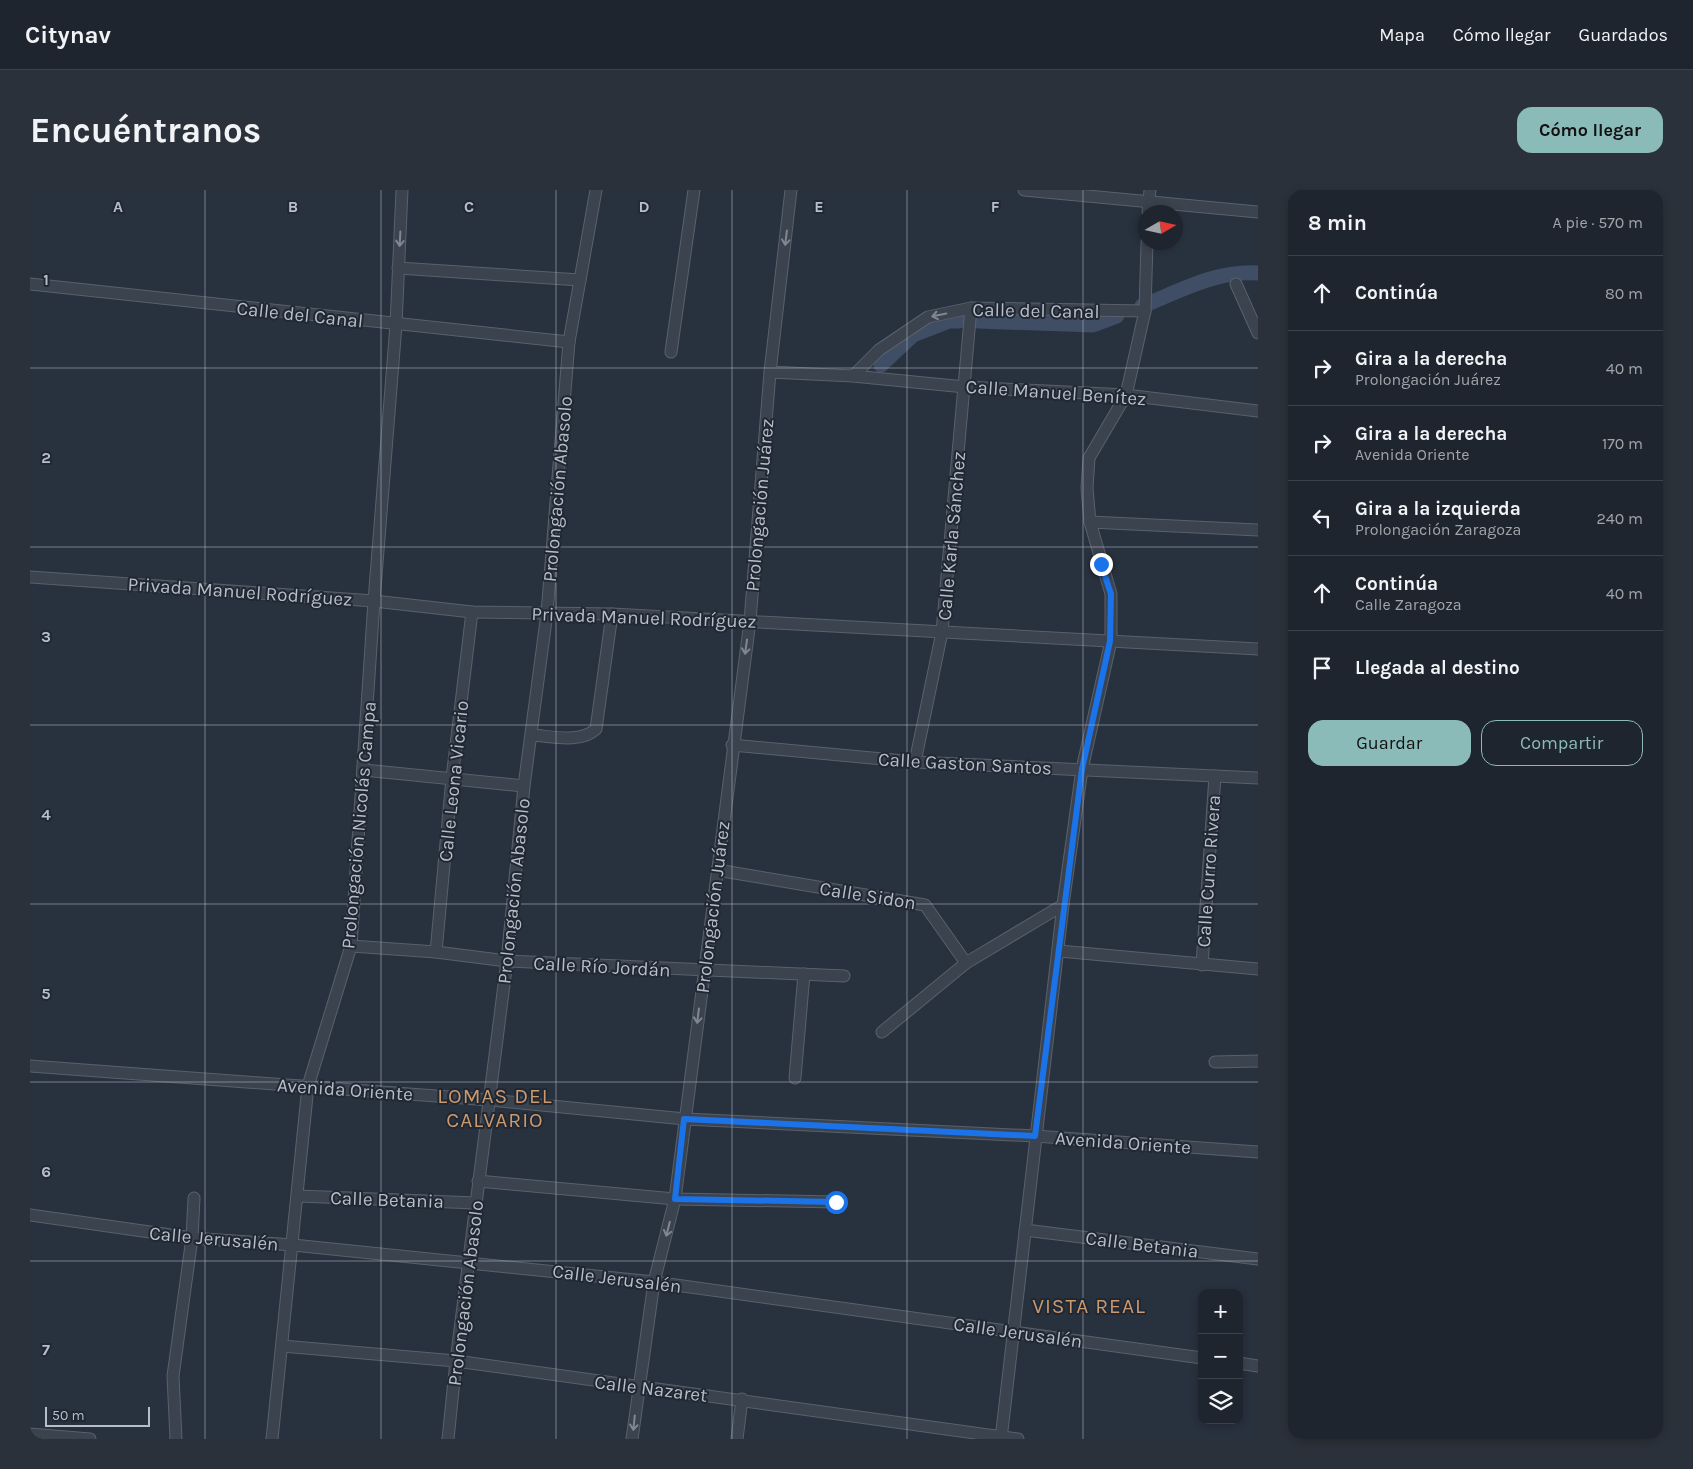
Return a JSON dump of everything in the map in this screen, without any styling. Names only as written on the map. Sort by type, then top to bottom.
[{"type":"street","name":"Prolongación Nicolás Campa","points":[[272,1439],[308,1086],[351,946],[374,601],[396,325],[402,190]]},
{"type":"street","name":"Prolongación Abasolo","points":[[448,1439],[478,1181],[507,961],[524,786],[547,613],[570,342],[596,190]]},
{"type":"street","points":[[671,352],[694,190]]},
{"type":"street","name":"Prolongación Juárez","points":[[632,1439],[654,1282],[675,1199],[732,745],[750,621],[770,372],[791,190]]},
{"type":"street","points":[[1024,190],[1138,206]]},
{"type":"street","points":[[1149,205],[1150,190]]},
{"type":"street","points":[[1183,209],[1258,212]]},
{"type":"street","points":[[1001,1438],[1015,1332],[1035,1136],[1059,951],[1063,905],[1082,769],[1110,641],[1111,594],[1090,522],[1086,488],[1089,458],[1126,396],[1145,311],[1147,250]]},
{"type":"street","points":[[398,268],[580,280]]},
{"type":"street","name":"Calle del Canal","points":[[30,284],[396,325],[570,342]]},
{"type":"street","points":[[1236,284],[1258,333]]},
{"type":"street","name":"Calle del Canal","points":[[853,376],[879,350],[928,317],[971,308],[1145,311]]},
{"type":"street","name":"Calle Karla Sánchez","points":[[915,762],[942,632],[971,308]]},
{"type":"street","points":[[770,372],[853,376]]},
{"type":"street","name":"Calle Manuel Benítez","points":[[853,376],[965,387],[1126,396],[1258,411]]},
{"type":"street","points":[[1090,522],[1258,530]]},
{"type":"street","name":"Privada Manuel Rodríguez","points":[[30,577],[374,601],[472,612],[612,614],[1258,649]]},
{"type":"street","name":"Calle Leona Vicario","points":[[436,952],[452,778],[472,612]]},
{"type":"street","points":[[531,735],[580,737],[589,735],[596,729],[612,614]]},
{"type":"street","name":"Calle Gaston Santos","points":[[732,745],[915,762],[1258,778]]},
{"type":"street","points":[[364,770],[524,786]]},
{"type":"street","name":"Calle Curro Rivera","points":[[1202,965],[1215,776]]},
{"type":"street","name":"Calle Sidon","points":[[717,870],[925,905],[966,963]]},
{"type":"street","points":[[882,1032],[966,963],[1063,905]]},
{"type":"street","name":"Calle Río Jordán","points":[[351,946],[436,952],[507,961],[844,976]]},
{"type":"street","points":[[1059,951],[1258,969]]},
{"type":"street","points":[[795,1078],[804,974]]},
{"type":"street","points":[[1215,1062],[1258,1062]]},
{"type":"street","name":"Avenida Oriente","points":[[30,1066],[490,1100],[684,1119],[1035,1136],[1258,1152]]},
{"type":"street","points":[[478,1181],[675,1199],[836,1202]]},
{"type":"street","name":"Calle Betania","points":[[298,1196],[476,1203]]},
{"type":"street","points":[[176,1439],[173,1376],[192,1238],[194,1198]]},
{"type":"street","name":"Calle Jerusalén","points":[[30,1215],[192,1238],[293,1245],[654,1282],[1198,1357]]},
{"type":"street","name":"Calle Betania","points":[[1025,1230],[1258,1259]]},
{"type":"street","name":"Calle Nazaret","points":[[282,1346],[456,1361],[638,1388],[742,1399],[1018,1439]]},
{"type":"street","points":[[1243,1364],[1258,1366]]},
{"type":"street","points":[[737,1439],[742,1399]]},
{"type":"street","points":[[30,1434],[90,1439]]},
{"type":"waterway","points":[[1142,306],[1213,278],[1243,273],[1258,273]]},
{"type":"waterway","points":[[978,321],[1093,325],[1117,316]]},
{"type":"waterway","points":[[881,365],[913,335],[949,321],[959,321]]},
{"type":"district","name":"LOMAS DEL CALVARIO","points":[[495,1108]]},
{"type":"district","name":"VISTA REAL","points":[[1089,1306]]},
{"type":"route","points":[[836,1202],[675,1199],[684,1119],[1035,1136],[1059,951],[1063,905],[1082,769],[1110,641],[1111,594],[1101,564]]}]
